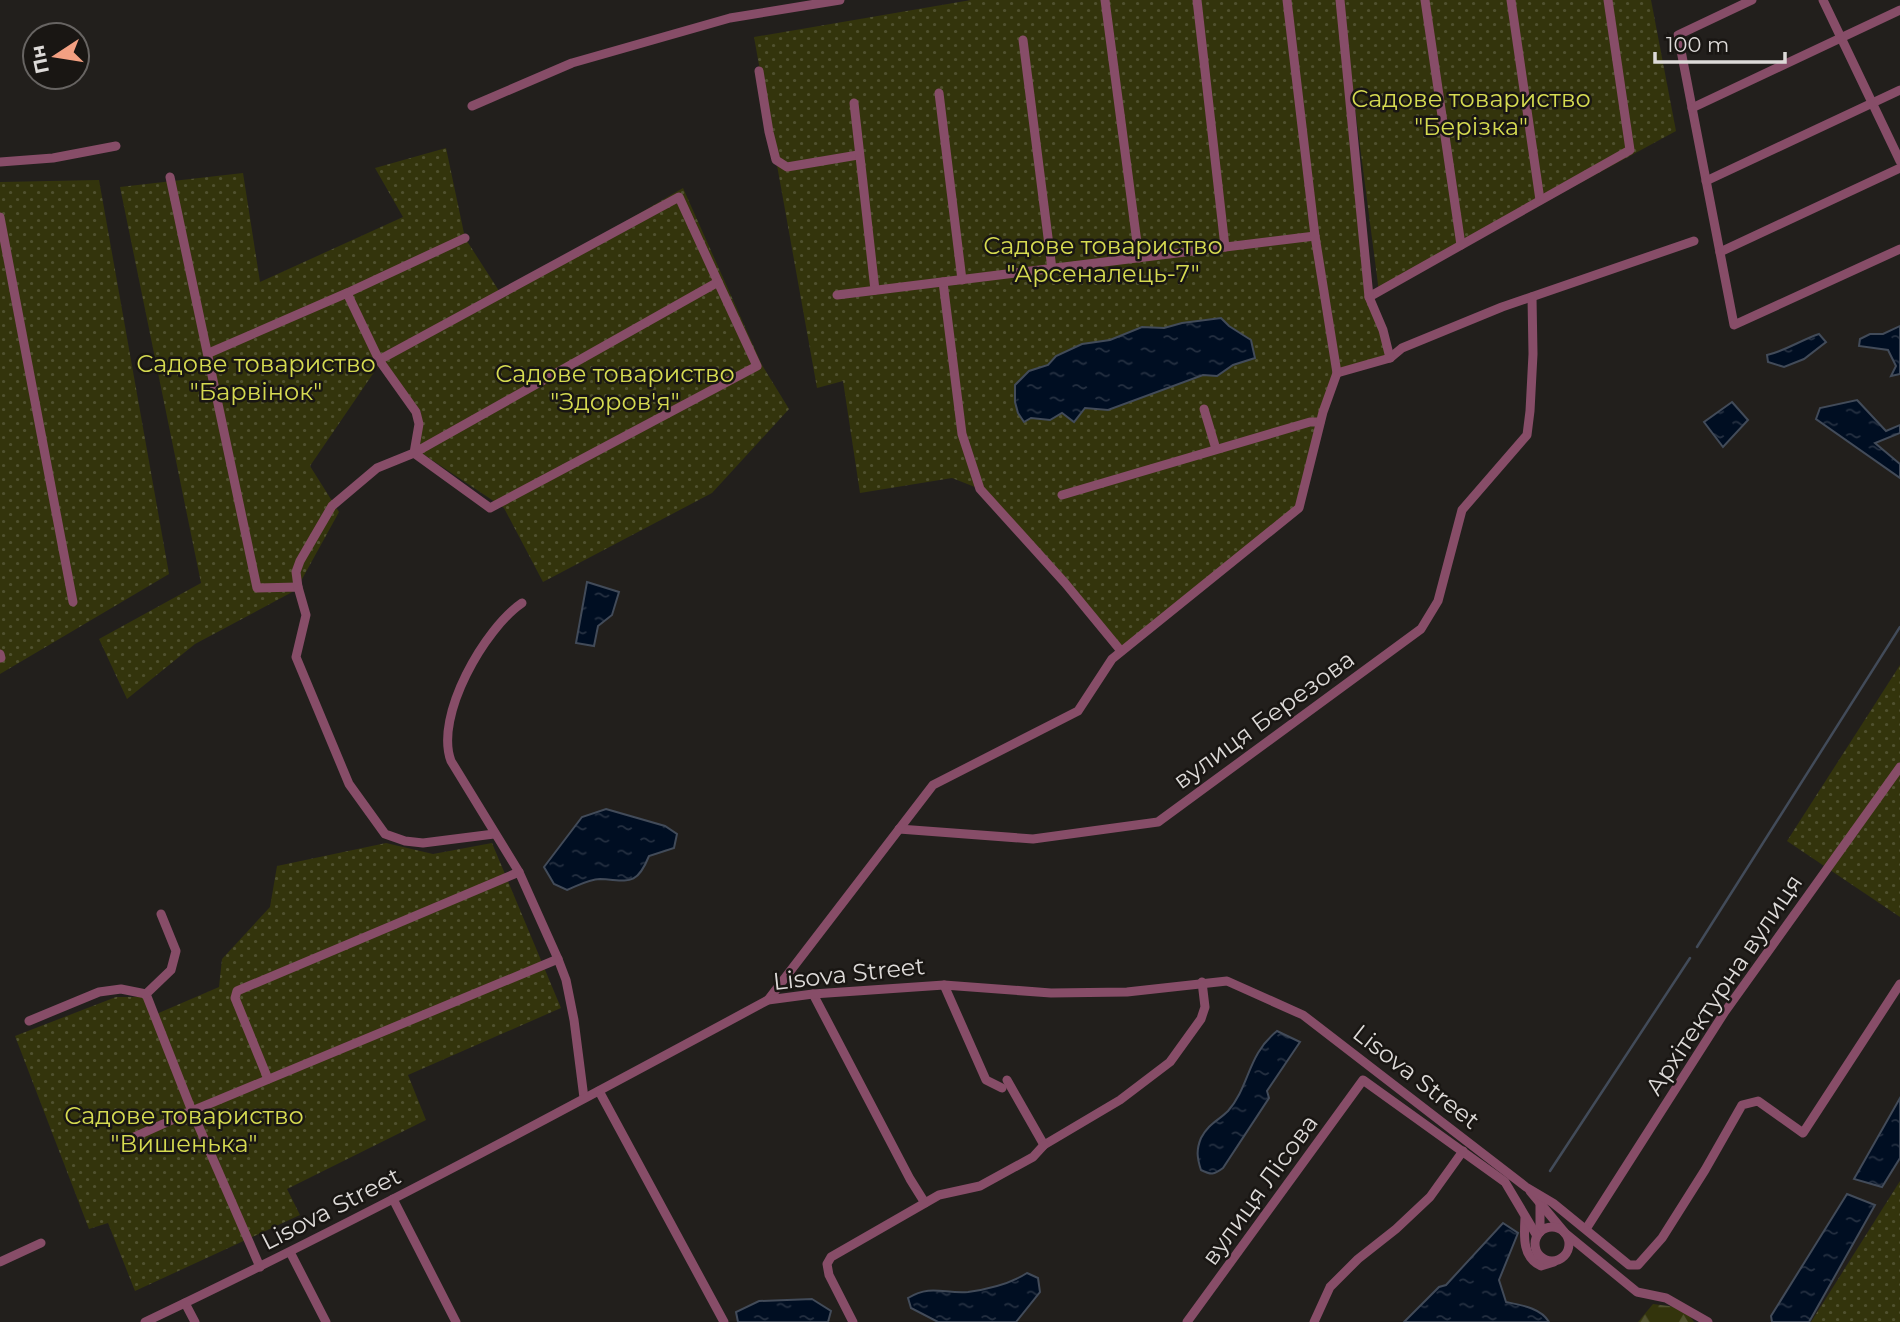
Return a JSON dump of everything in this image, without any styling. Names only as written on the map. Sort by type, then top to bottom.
[{"type":"street","points":[[472,106],[572,63],[730,18],[840,0]]},
{"type":"street","points":[[1105,0],[1139,258]]},
{"type":"street","points":[[1197,0],[1224,247]]},
{"type":"street","points":[[768,1000],[933,785],[1078,711],[1112,659],[1299,508],[1320,422],[1338,373],[1315,236],[1287,0]]},
{"type":"street","points":[[1340,0],[1369,298],[1383,330],[1390,358]]},
{"type":"street","points":[[1425,0],[1461,245]]},
{"type":"street","points":[[1511,0],[1539,200]]},
{"type":"street","points":[[1369,298],[1630,150],[1608,0]]},
{"type":"street","points":[[1752,0],[1678,35],[1734,325],[1900,248]]},
{"type":"street","points":[[1823,0],[1900,161]]},
{"type":"street","points":[[1692,108],[1900,10]]},
{"type":"street","points":[[1023,40],[1052,269]]},
{"type":"street","points":[[760,71],[776,160],[787,167],[858,155]]},
{"type":"street","points":[[1706,181],[1900,90]]},
{"type":"street","points":[[939,93],[962,280]]},
{"type":"street","points":[[854,103],[875,290]]},
{"type":"street","points":[[0,162],[53,158],[116,146]]},
{"type":"street","points":[[1720,252],[1900,168]]},
{"type":"street","points":[[170,177],[257,588],[298,587]]},
{"type":"street","points":[[379,360],[679,197],[757,366],[490,508],[414,453]]},
{"type":"street","points":[[0,217],[74,602]]},
{"type":"street","points":[[837,295],[1315,236]]},
{"type":"street","points":[[209,353],[465,238]]},
{"type":"street","points":[[1338,373],[1390,358],[1402,348],[1532,297],[1694,241]]},
{"type":"street","points":[[494,834],[423,842],[405,841],[385,834],[349,784],[296,657],[306,615],[296,572],[300,561],[332,506],[377,468],[414,453],[718,282]]},
{"type":"street","points":[[943,282],[962,434],[980,489],[1065,583],[1121,651]]},
{"type":"street","points":[[347,293],[379,360],[416,412],[419,424],[414,453]]},
{"type":"street","name":"вулиця Березова","points":[[899,829],[1033,839],[1158,822],[1421,629],[1438,601],[1462,510],[1527,435],[1534,355],[1532,297]]},
{"type":"street","points":[[1204,409],[1216,449]]},
{"type":"street","points":[[1062,495],[1310,422],[1320,422]]},
{"type":"street","points":[[522,603],[506,614],[477,654],[459,691],[446,749],[494,834],[519,872],[558,959],[566,980],[574,1020],[584,1098]]},
{"type":"street","name":"Архітектурна вулиця","points":[[1586,1229],[1724,1013],[1900,767]]},
{"type":"street","points":[[268,1079],[235,998],[237,991],[519,872]]},
{"type":"street","points":[[146,994],[171,970],[176,951],[162,914]]},
{"type":"street","points":[[125,1141],[558,959]]},
{"type":"street","name":"Lisova Street","points":[[145,1322],[393,1199],[768,1000],[813,994],[944,985],[1051,993],[1127,992],[1227,981],[1303,1015],[1526,1187]]},
{"type":"street","points":[[853,1322],[829,1275],[827,1264],[831,1257],[939,1195],[980,1186],[1033,1157],[1044,1145],[1120,1100],[1170,1062],[1201,1019],[1205,1007],[1202,982]]},
{"type":"street","points":[[1526,1187],[1553,1203],[1629,1265],[1638,1265],[1662,1238],[1742,1105],[1758,1101],[1803,1133],[1900,984]]},
{"type":"street","points":[[944,985],[986,1080],[1005,1084],[1044,1145]]},
{"type":"street","points":[[29,1021],[99,992],[121,989],[146,994]]},
{"type":"street","points":[[146,994],[192,1111],[260,1267]]},
{"type":"street","points":[[813,994],[925,1203]]},
{"type":"street","name":"вулиця Лісова","points":[[1187,1322],[1363,1080],[1463,1151]]},
{"type":"street","points":[[599,1091],[724,1322]]},
{"type":"street","points":[[1314,1322],[1330,1287],[1430,1197],[1463,1151],[1505,1182],[1538,1234]]},
{"type":"street","points":[[1526,1187],[1565,1233],[1637,1292],[1666,1298],[1708,1322]]},
{"type":"street","points":[[393,1199],[456,1322]]},
{"type":"street","points":[[1540,1204],[1535,1247],[1546,1260],[1558,1260]]},
{"type":"street","points":[[1525,1216],[1524,1239],[1527,1253],[1534,1263],[1541,1266],[1558,1260],[1568,1248],[1565,1233]]},
{"type":"street","points":[[1538,1234],[1550,1227],[1565,1233]]},
{"type":"street","points":[[0,1262],[41,1243]]},
{"type":"street","points":[[290,1252],[326,1322]]},
{"type":"street","points":[[185,1303],[195,1322]]},
{"type":"green space","name":"Садове товариство \"Арсеналець-7\"","points":[[971,0],[1337,0],[1369,297],[1390,358],[1337,374],[1299,508],[1121,651],[980,489],[952,478],[860,493],[843,381],[817,388],[754,37]]},
{"type":"green space","name":"Садове товариство \"Берізка\"","points":[[1341,0],[1651,0],[1676,131],[1379,292]]},
{"type":"green space","points":[[446,148],[465,238],[501,294],[683,188],[762,365],[789,409],[712,493],[543,582],[504,508],[414,448],[421,412],[383,359],[310,466],[339,512],[296,590],[195,644],[127,699],[99,639],[201,583],[120,187],[243,173],[260,282],[403,217],[375,168]]},
{"type":"green space","points":[[99,180],[169,574],[0,674],[0,182]]},
{"type":"green space","points":[[1900,665],[1900,917],[1787,841]]},
{"type":"green space","name":"Садове товариство \"Вишенька\"","points":[[386,843],[433,854],[492,843],[561,1008],[408,1075],[426,1120],[287,1189],[300,1215],[135,1291],[108,1223],[89,1229],[15,1036],[116,997],[147,997],[154,1015],[219,987],[222,959],[270,907],[277,866]]},
{"type":"green space","points":[[1900,1181],[1900,1322],[1811,1322]]},
{"type":"green space","points":[[1653,1304],[1684,1308],[1694,1322],[1638,1322]]},
{"type":"water","points":[[1221,318],[1251,340],[1255,358],[1233,365],[1217,376],[1203,375],[1108,410],[1085,408],[1074,422],[1062,413],[1050,420],[1031,418],[1024,422],[1018,413],[1015,385],[1029,371],[1048,365],[1056,356],[1082,344],[1110,340],[1142,327],[1164,328]]},
{"type":"water","points":[[1900,326],[1900,374],[1891,376],[1896,366],[1888,350],[1859,346],[1860,339],[1870,334],[1883,334]]},
{"type":"water","points":[[1819,334],[1826,342],[1804,359],[1784,367],[1768,362],[1767,355]]},
{"type":"water","points":[[1857,400],[1886,431],[1900,425],[1900,433],[1875,443],[1900,464],[1900,478],[1816,419],[1820,408]]},
{"type":"water","points":[[1732,402],[1748,420],[1723,447],[1704,422]]},
{"type":"water","points":[[587,582],[619,592],[612,615],[598,626],[594,646],[576,643]]},
{"type":"water","points":[[606,809],[665,826],[677,834],[674,848],[649,856],[640,873],[630,880],[596,879],[567,890],[554,884],[544,867],[582,817]]},
{"type":"water","points":[[1277,1031],[1300,1042],[1267,1091],[1269,1098],[1223,1168],[1212,1174],[1201,1170],[1198,1146],[1201,1138],[1207,1129],[1228,1111],[1241,1091],[1260,1050]]},
{"type":"water","points":[[1900,1098],[1900,1158],[1882,1187],[1854,1179]]},
{"type":"water","points":[[1847,1194],[1875,1205],[1809,1322],[1772,1322],[1771,1316]]},
{"type":"water","points":[[1503,1223],[1518,1233],[1499,1280],[1506,1302],[1536,1310],[1549,1322],[1404,1322],[1439,1287],[1446,1285]]},
{"type":"water","points":[[1027,1273],[1038,1278],[1040,1292],[1016,1322],[938,1322],[911,1308],[908,1298],[931,1290],[968,1292],[984,1289]]},
{"type":"water","points":[[812,1299],[831,1311],[828,1322],[738,1322],[736,1312],[759,1301]]},
{"type":"waterway","points":[[1697,947],[1900,627]]},
{"type":"waterway","points":[[1550,1171],[1690,958]]},
{"type":"park label","name":"Садове товариство \"Барвінок\"","points":[[256,378]]},
{"type":"park label","name":"Садове товариство \"Здоров'я\"","points":[[615,388]]}]
